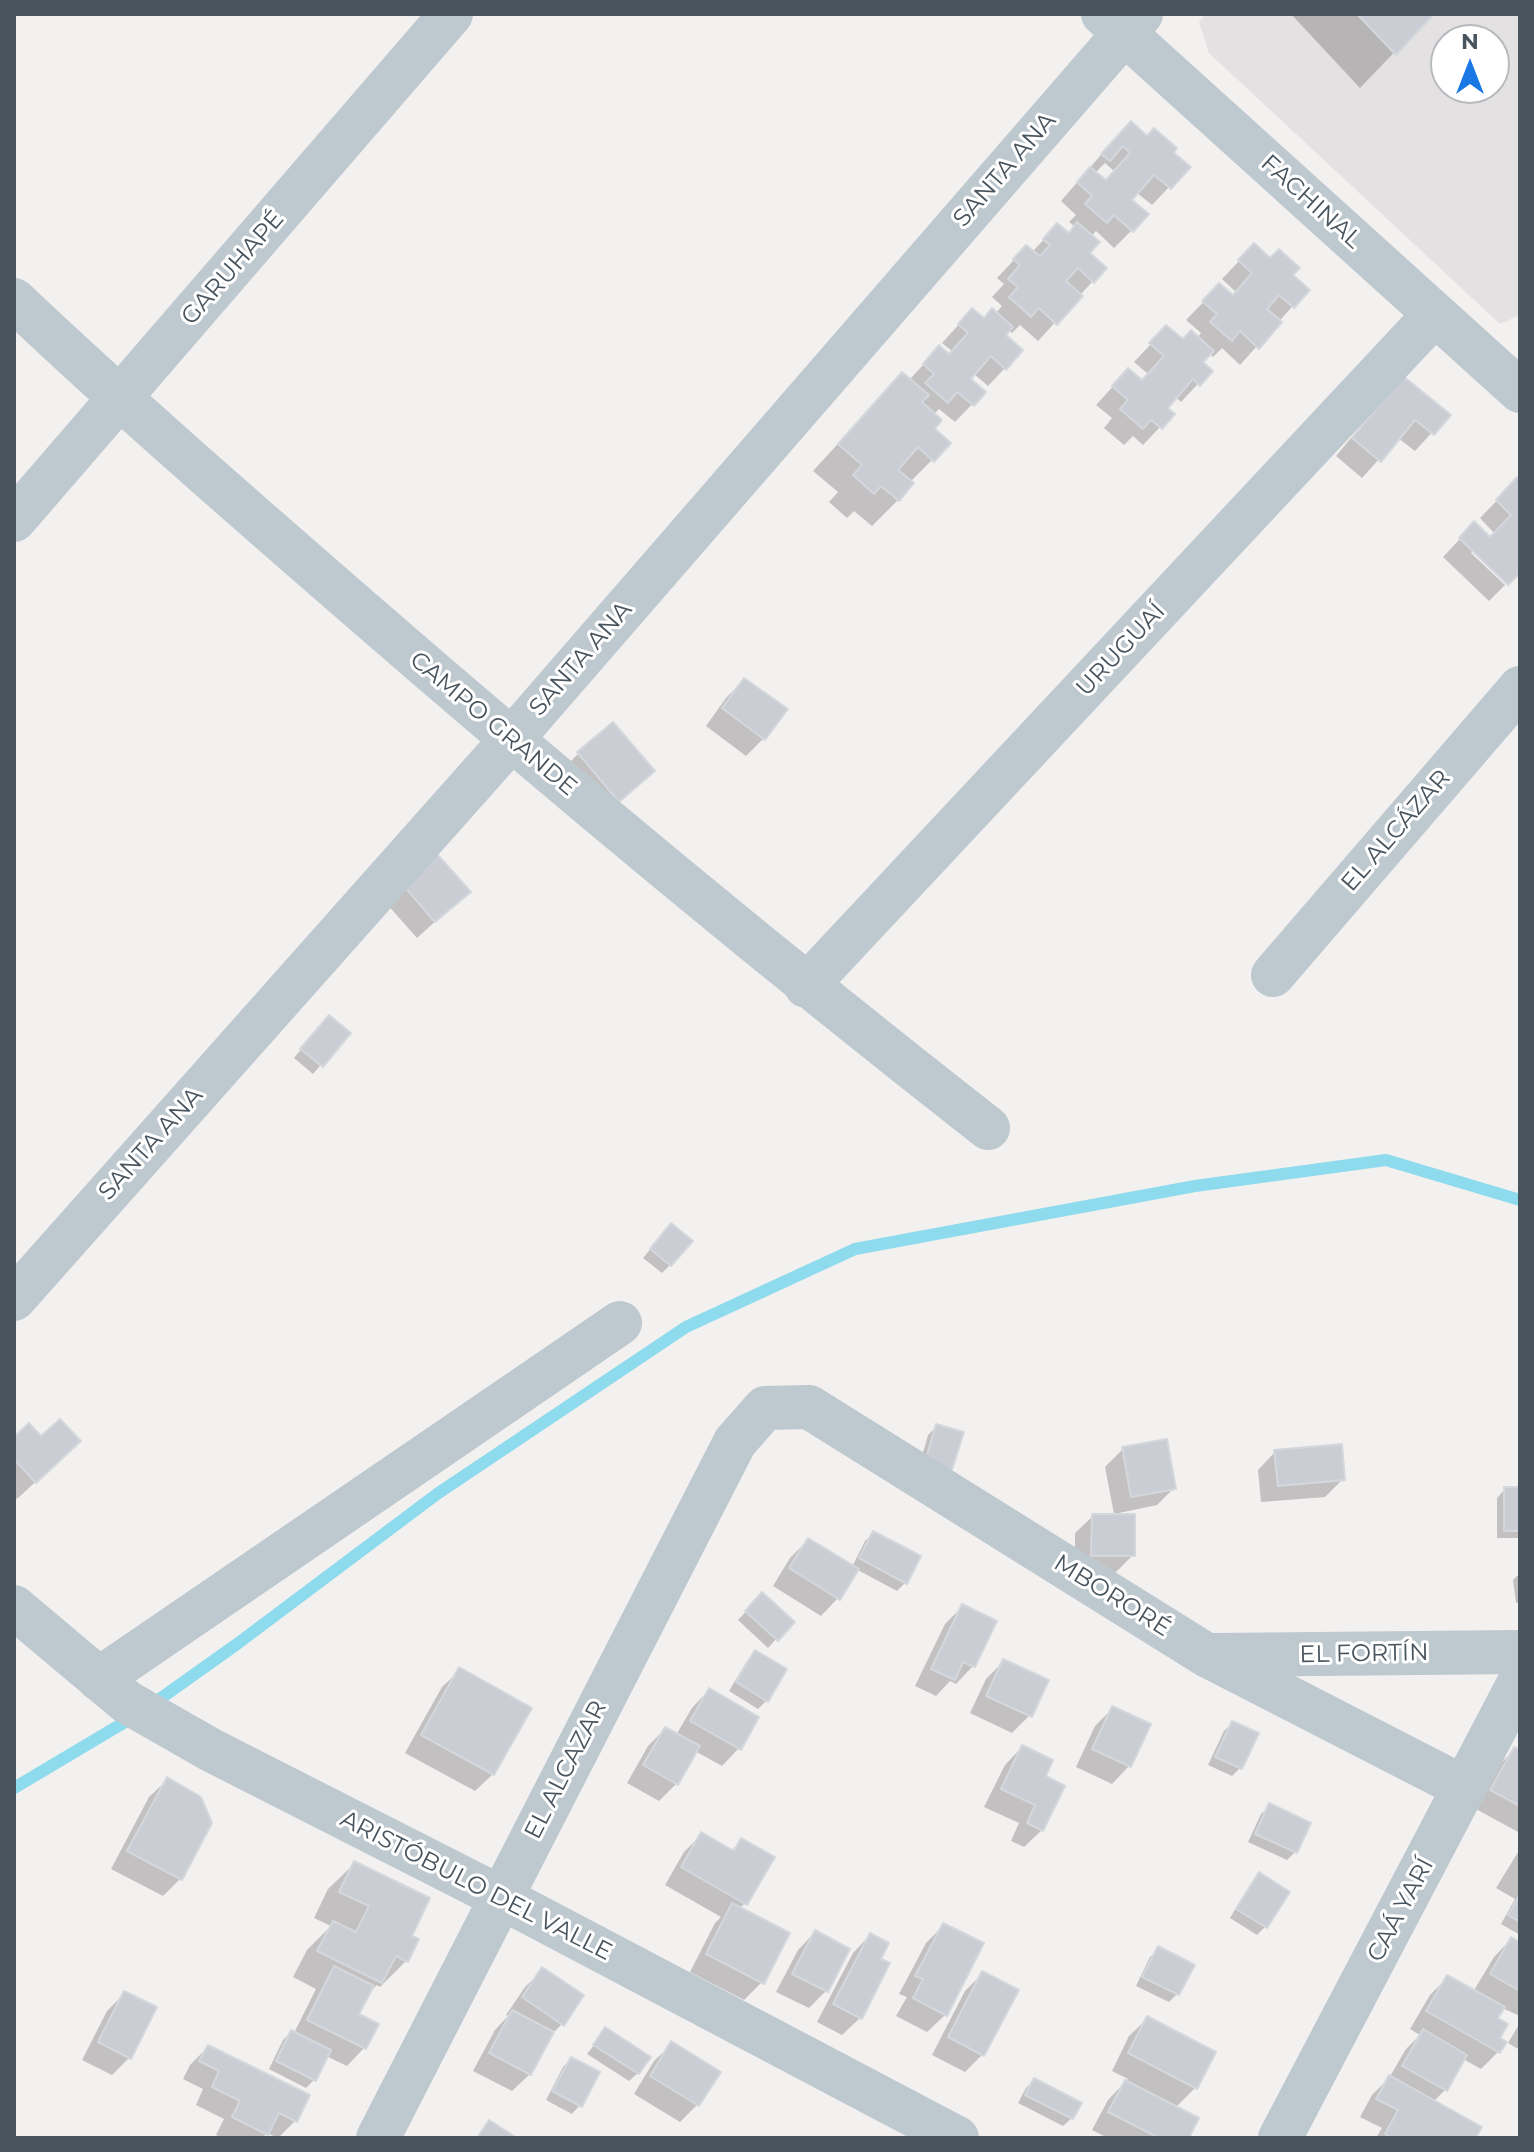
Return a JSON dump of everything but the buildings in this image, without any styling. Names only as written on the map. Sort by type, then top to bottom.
[{"type":"street","name":"GARUHAPÉ","points":[[14,520],[451,14]]},
{"type":"street","name":"FACHINAL","points":[[1123,20],[1519,389]]},
{"type":"street","name":"SANTA ANA","points":[[14,1299],[511,740],[1123,20]]},
{"type":"street","name":"CAMPO GRANDE","points":[[14,300],[120,400],[511,740],[806,986],[988,1128]]},
{"type":"street","name":"URUGUAÍ","points":[[806,986],[1435,314]]},
{"type":"street","name":"EL ALCÁZAR","points":[[1273,975],[1520,688]]},
{"type":"street","points":[[113,1690],[620,1323]]},
{"type":"street","name":"MBORORÉ","points":[[765,1408],[809,1407],[1208,1656],[1465,1788]]},
{"type":"street","name":"EL ALCAZAR","points":[[378,2138],[735,1442],[765,1408]]},
{"type":"street","name":"ARISTÓBULO DEL VALLE","points":[[14,1607],[113,1690],[211,1750],[500,1897],[957,2138]]},
{"type":"street","name":"EL FORTÍN","points":[[1208,1656],[1520,1652]]},
{"type":"street","name":"CAÁ YARÍ","points":[[1280,2138],[1465,1788],[1515,1702]]},
{"type":"shaded area","points":[[1206,14],[1520,14],[1520,315],[1500,324],[1209,53],[1199,22]]},
{"type":"waterway","points":[[150,1706],[437,1494],[686,1327],[855,1249],[1195,1186],[1386,1160],[1520,1200]]},
{"type":"waterway","points":[[14,1788],[135,1716]]}]
